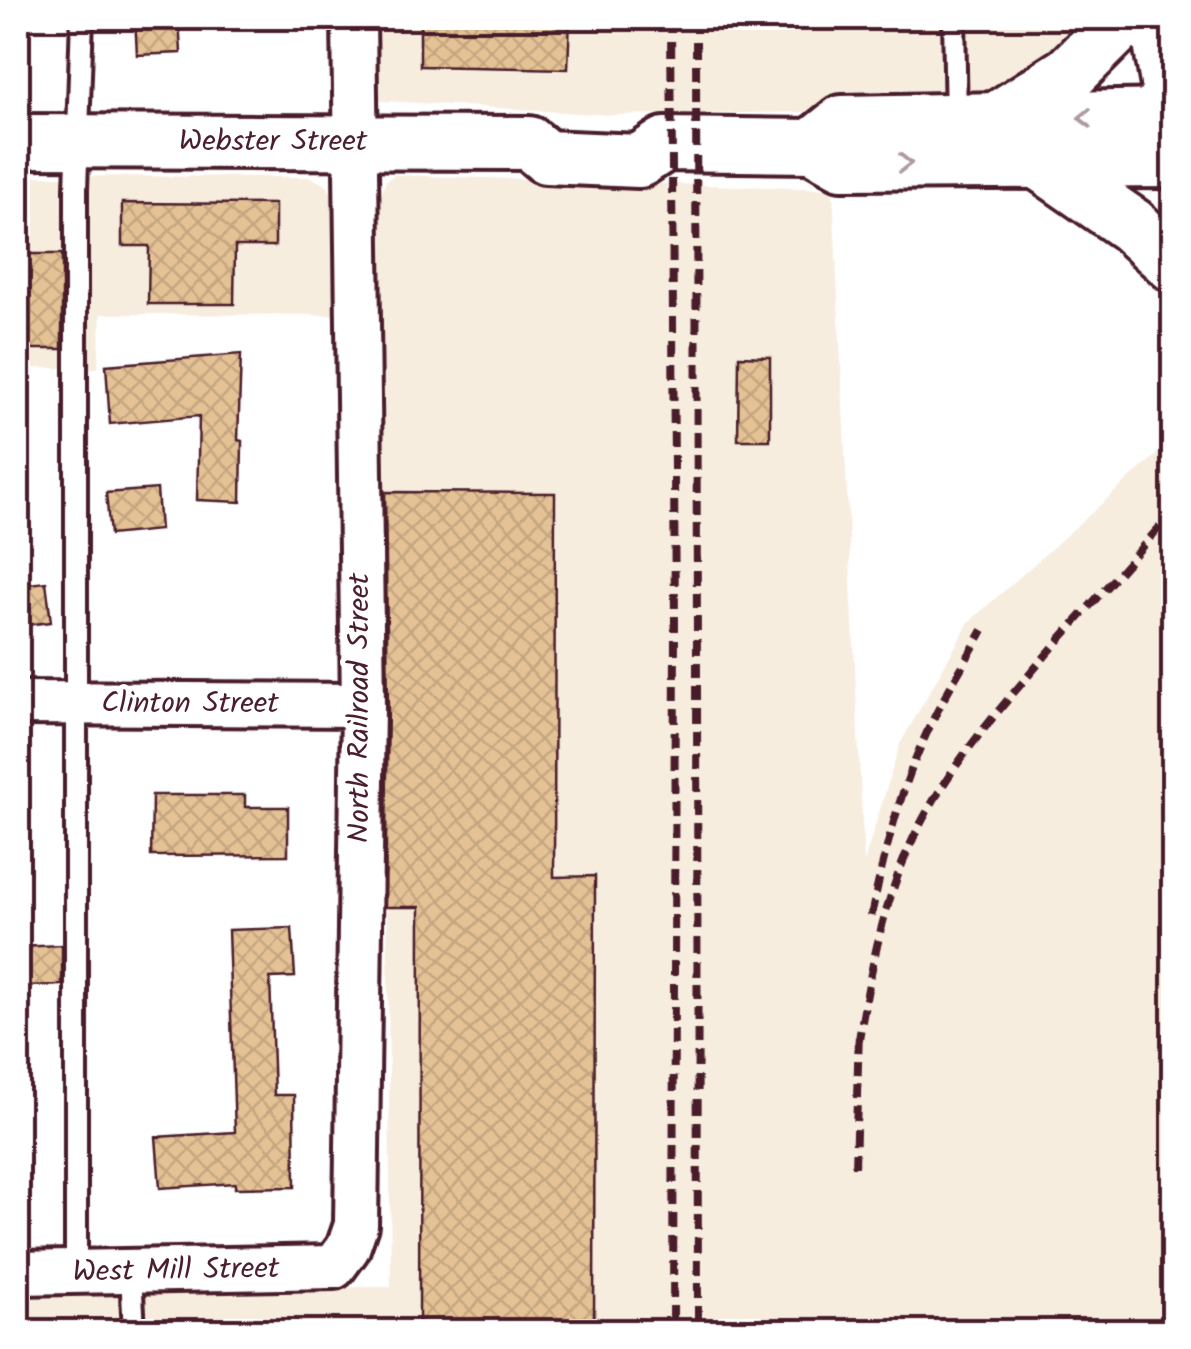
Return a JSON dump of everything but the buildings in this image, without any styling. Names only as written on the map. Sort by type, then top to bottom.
[{"type":"main road","points":[[977,120],[1070,73],[1125,18]]},
{"type":"main road","points":[[1157,18],[1174,115]]},
{"type":"main road","points":[[1040,162],[1131,225],[1174,264]]},
{"type":"street","name":"North Railroad Street","points":[[334,1267],[348,1248],[356,1225],[362,705],[354,18]]},
{"type":"street","points":[[812,146],[842,122],[1174,115]]},
{"type":"street","name":"Webster Street","points":[[18,140],[528,144],[549,125],[614,125],[652,126],[666,144],[812,146],[842,163],[1174,160]]},
{"type":"street","name":"Clinton Street","points":[[18,703],[362,705]]},
{"type":"street","name":"West Mill Street","points":[[18,1273],[334,1267]]},
{"type":"lane","points":[[76,1273],[77,141],[82,18]]},
{"type":"lane","points":[[954,18],[977,120]]},
{"type":"lane","points":[[131,1273],[134,1332]]},
{"type":"shaded area","points":[[371,18],[1091,18],[1010,90],[809,112],[611,115],[370,100]]},
{"type":"shaded area","points":[[394,175],[833,189],[864,862],[900,744],[969,622],[1173,440],[1173,1331],[18,1332],[18,1289],[391,1287],[380,198],[386,181]]},
{"type":"shaded area","points":[[18,176],[311,177],[327,186],[339,207],[333,315],[101,314],[98,368],[18,368]]},
{"type":"railway","points":[[671,18],[675,624],[673,1332]]},
{"type":"railway","points":[[696,18],[698,1332]]},
{"type":"railway","points":[[858,1045],[885,914],[902,864],[926,813],[991,720],[1174,511]]},
{"type":"railway","points":[[871,916],[888,842],[920,747],[983,630]]},
{"type":"railway","points":[[855,1167],[859,1030]]}]
